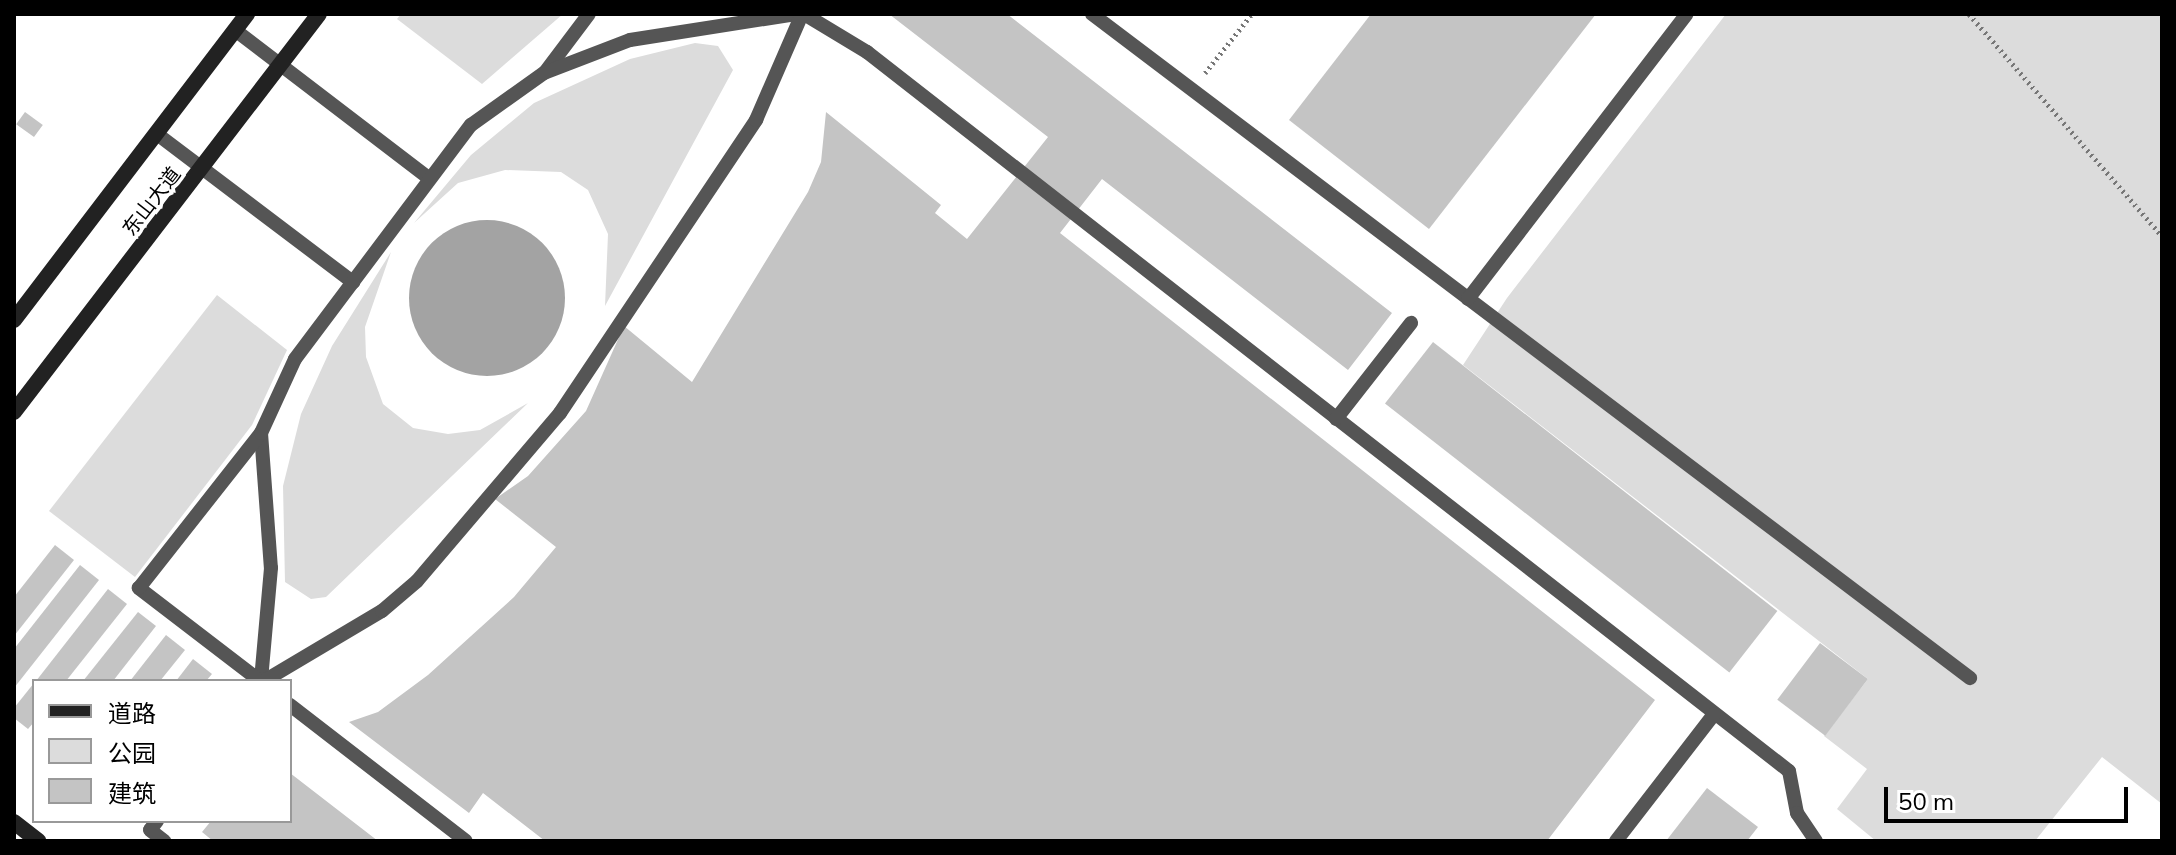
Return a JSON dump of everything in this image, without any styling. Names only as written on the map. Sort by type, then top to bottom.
[{"type":"main road","name":"东山大道","points":[[14,320],[247,14]]},
{"type":"main road","name":"东山大道","points":[[14,412],[319,14]]},
{"type":"main road","points":[[14,822],[38,841]]},
{"type":"lane","points":[[544,73],[589,14]]},
{"type":"lane","points":[[265,679],[382,611],[417,581],[560,413],[756,120],[801,14]]},
{"type":"lane","points":[[259,679],[139,588],[261,433],[295,359],[471,125],[544,73],[630,40],[801,14],[867,52],[1789,771],[1797,813],[1816,841]]},
{"type":"lane","points":[[1092,14],[1970,678]]},
{"type":"lane","points":[[1468,299],[1687,14]]},
{"type":"lane","points":[[235,30],[430,179]]},
{"type":"lane","points":[[157,134],[353,282]]},
{"type":"lane","points":[[1336,419],[1411,323]]},
{"type":"lane","points":[[261,433],[271,568],[262,679]]},
{"type":"lane","points":[[292,707],[466,841]]},
{"type":"lane","points":[[1616,841],[1714,714]]},
{"type":"lane","points":[[155,823],[150,830],[164,841]]},
{"type":"path","points":[[1192,90],[1252,14]]},
{"type":"path","points":[[1969,14],[2162,236]]},
{"type":"green space","points":[[401,14],[563,14],[482,84],[397,19]]},
{"type":"green space","points":[[1726,14],[2162,14],[2162,804],[2102,757],[2035,841],[1876,841],[1837,809],[1867,769],[1824,736],[1868,679],[1463,365],[1507,298]]},
{"type":"green space","points":[[695,43],[718,46],[733,70],[605,306],[608,234],[588,190],[561,172],[505,170],[458,183],[414,223],[471,155],[534,103],[630,59]]},
{"type":"green space","points":[[391,252],[365,327],[366,357],[383,404],[413,428],[448,434],[480,430],[528,403],[326,597],[311,599],[285,582],[283,486],[301,414],[332,346]]},
{"type":"green space","points":[[217,295],[287,350],[252,425],[135,577],[49,511]]},
{"type":"shaded area","points":[[487,220],[517,226],[542,243],[559,268],[565,298],[559,328],[542,353],[517,370],[487,376],[457,370],[432,353],[415,328],[409,298],[415,268],[432,243],[457,226]]},
{"type":"building","points":[[889,14],[1007,14],[1392,313],[1348,370],[1102,179],[1060,233],[1655,700],[1547,841],[545,841],[483,793],[469,813],[349,722],[378,712],[428,675],[514,597],[556,547],[495,499],[528,476],[586,411],[624,326],[692,382],[808,192],[821,162],[826,112],[941,205],[935,213],[967,239],[1048,137]]},
{"type":"building","points":[[1371,14],[1596,14],[1429,229],[1289,120]]},
{"type":"building","points":[[25,112],[43,125],[34,137],[16,124]]},
{"type":"building","points":[[1433,342],[1777,611],[1729,673],[1385,403]]},
{"type":"building","points":[[55,545],[74,560],[14,636],[14,597]]},
{"type":"building","points":[[80,565],[99,580],[14,688],[14,649]]},
{"type":"building","points":[[108,589],[127,604],[68,679],[38,679]]},
{"type":"building","points":[[138,612],[156,626],[115,679],[85,679]]},
{"type":"building","points":[[166,635],[185,650],[162,679],[132,679]]},
{"type":"building","points":[[1820,643],[1868,679],[1825,736],[1777,700]]},
{"type":"building","points":[[193,659],[212,674],[208,679],[178,679]]},
{"type":"building","points":[[32,686],[32,724],[28,729],[14,718],[14,708]]},
{"type":"building","points":[[292,775],[378,841],[213,841],[202,832],[209,823],[292,823]]},
{"type":"building","points":[[1707,788],[1758,827],[1747,841],[1666,841]]}]
